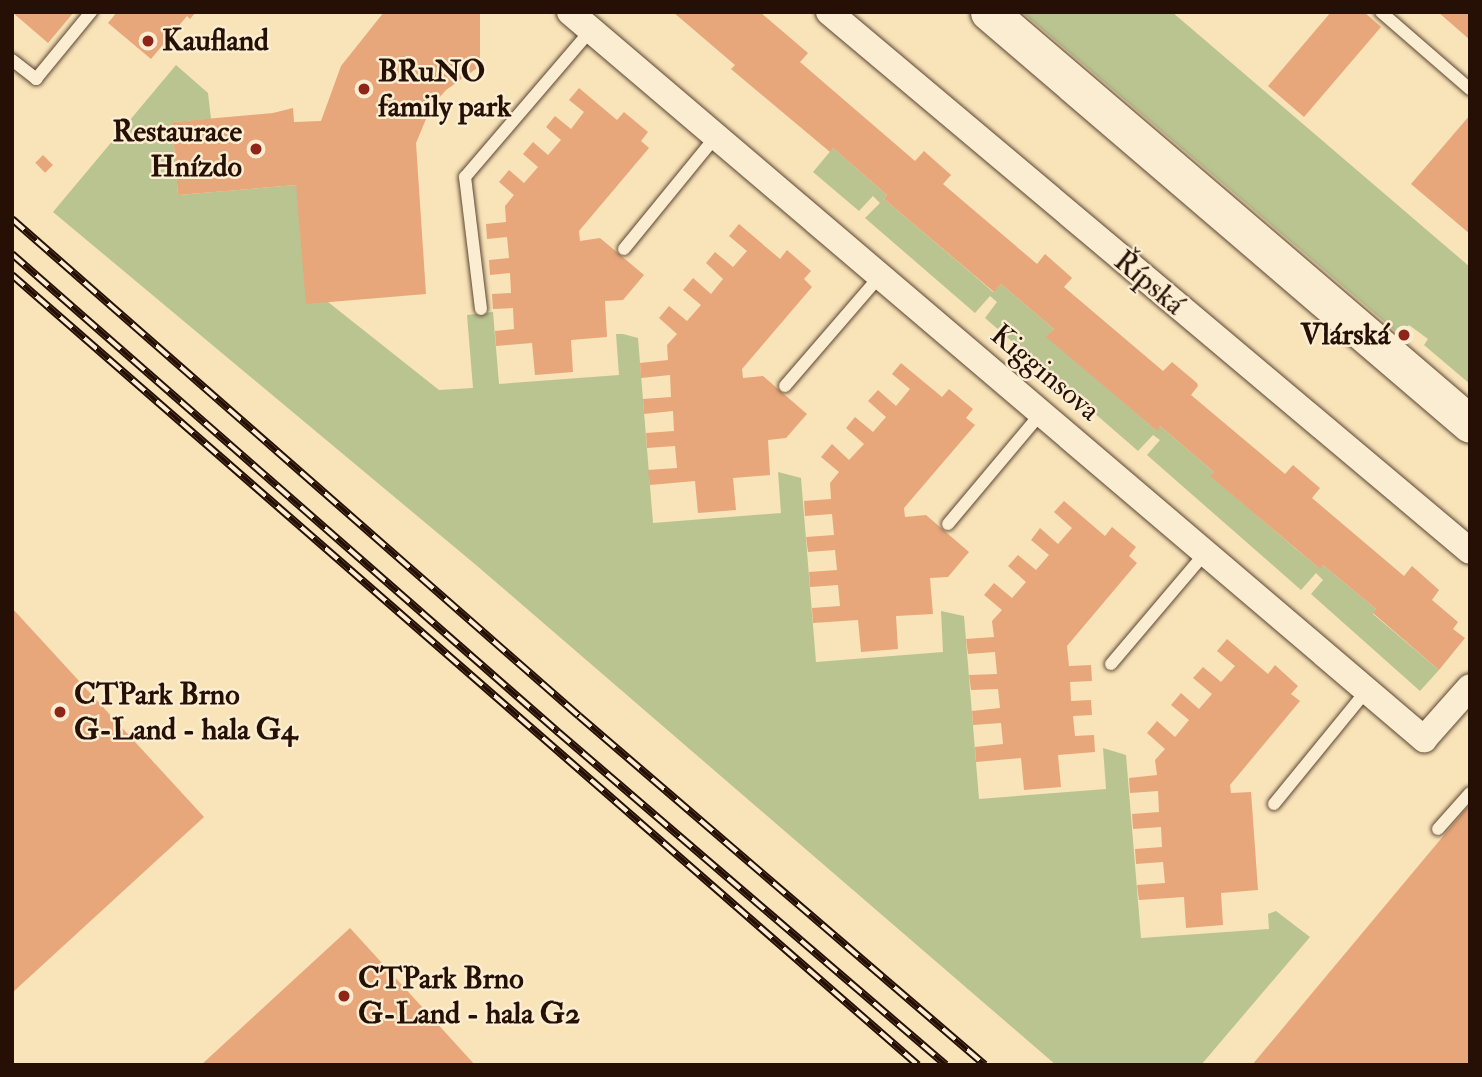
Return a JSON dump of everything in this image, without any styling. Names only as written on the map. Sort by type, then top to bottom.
[{"type":"street","name":"Kigginsova","points":[[570,12],[1424,739],[1470,687]]},
{"type":"street","name":"Řípská","points":[[829,12],[1470,551]]},
{"type":"street","points":[[989,12],[1470,424]]},
{"type":"lane","points":[[12,60],[36,79],[91,12]]},
{"type":"lane","points":[[1381,12],[1470,89]]},
{"type":"lane","points":[[481,309],[465,177],[591,30]]},
{"type":"lane","points":[[624,249],[716,136]]},
{"type":"lane","points":[[785,386],[880,276]]},
{"type":"lane","points":[[948,524],[1041,413]]},
{"type":"lane","points":[[1111,664],[1206,551]]},
{"type":"lane","points":[[1274,804],[1367,690]]},
{"type":"lane","points":[[1438,829],[1470,793]]},
{"type":"green space","points":[[1022,12],[1172,12],[1470,267],[1470,384],[1424,345],[1428,339],[1409,325],[1400,335]]},
{"type":"green space","points":[[176,65],[208,93],[211,119],[172,122],[178,195],[296,185],[328,302],[439,390],[473,388],[467,315],[493,312],[499,384],[619,375],[616,334],[623,334],[638,338],[653,523],[781,513],[778,472],[801,478],[816,662],[943,652],[941,611],[964,616],[979,799],[1106,789],[1103,748],[1126,755],[1141,938],[1269,929],[1268,914],[1276,911],[1310,937],[1201,1065],[1056,1065],[476,565],[53,212]]},
{"type":"green space","points":[[833,148],[887,195],[884,199],[993,292],[1001,284],[1054,329],[1047,337],[1156,430],[1160,426],[1214,472],[1211,476],[1296,549],[1319,568],[1323,565],[1376,609],[1373,614],[1439,670],[1420,691],[1311,594],[1323,580],[1316,573],[1301,590],[1147,455],[1160,440],[1153,435],[1138,451],[985,318],[997,302],[990,296],[975,313],[865,218],[880,203],[873,196],[859,211],[813,172]]},
{"type":"building","name":"Kaufland","points":[[12,12],[74,12],[48,43]]},
{"type":"building","name":"Kaufland","points":[[117,12],[196,12],[190,19],[187,16],[151,59],[108,23]]},
{"type":"building","points":[[384,12],[480,12],[480,66],[446,90],[431,107],[416,143],[426,294],[306,304],[296,185],[178,195],[172,122],[273,113],[293,108],[294,122],[321,121],[341,66]]},
{"type":"building","points":[[673,12],[760,12],[808,53],[800,62],[915,161],[924,151],[951,175],[943,184],[1037,264],[1045,254],[1070,276],[1072,278],[1064,287],[1163,371],[1172,362],[1197,383],[1198,386],[1191,395],[1285,474],[1293,465],[1320,488],[1312,498],[1404,576],[1412,566],[1439,590],[1432,600],[1458,622],[1453,629],[1465,638],[1439,670],[1373,613],[1376,609],[1323,565],[1320,569],[1210,476],[1214,472],[1160,426],[1157,431],[1046,337],[1054,329],[1001,284],[994,292],[884,199],[887,195],[833,148],[830,152],[731,69],[735,65]]},
{"type":"building","points":[[1331,12],[1364,12],[1381,27],[1304,117],[1268,86]]},
{"type":"building","points":[[1438,12],[1470,12],[1470,40]]},
{"type":"building","points":[[579,88],[617,120],[624,112],[648,132],[641,141],[649,148],[579,231],[580,241],[600,238],[644,275],[623,300],[605,301],[607,337],[571,340],[573,372],[535,375],[532,343],[496,346],[495,331],[514,329],[513,308],[493,309],[492,294],[511,293],[510,273],[490,275],[489,260],[509,258],[507,237],[487,239],[486,224],[506,222],[505,206],[514,195],[499,182],[509,170],[524,183],[538,167],[523,154],[533,142],[548,155],[561,140],[546,127],[555,116],[571,129],[584,112],[569,100]]},
{"type":"building","points":[[1470,115],[1470,234],[1411,184]]},
{"type":"building","points":[[43,155],[53,165],[45,173],[35,163]]},
{"type":"building","points":[[739,224],[780,259],[787,250],[811,271],[804,279],[812,287],[742,369],[743,378],[763,376],[807,414],[786,438],[768,440],[770,475],[733,478],[736,510],[698,513],[695,481],[650,485],[648,470],[677,468],[675,446],[647,448],[646,433],[674,431],[673,411],[644,414],[643,399],[671,397],[670,375],[641,378],[640,363],[668,360],[667,345],[677,334],[659,318],[669,306],[687,321],[701,305],[683,290],[693,278],[711,294],[723,279],[706,263],[715,252],[733,267],[747,251],[729,236]]},
{"type":"building","points":[[901,363],[942,397],[949,389],[973,409],[966,418],[975,425],[904,508],[905,517],[926,515],[969,552],[948,577],[930,578],[933,614],[896,616],[898,649],[861,652],[858,620],[813,623],[812,608],[840,606],[838,585],[810,587],[809,572],[837,570],[835,550],[808,552],[806,537],[834,535],[832,514],[805,516],[804,501],[831,499],[830,483],[839,472],[821,457],[832,444],[849,460],[864,444],[846,428],[855,417],[873,432],[886,417],[868,401],[878,390],[896,406],[910,389],[892,374]]},
{"type":"building","points":[[1064,501],[1105,536],[1112,527],[1136,547],[1129,556],[1137,563],[1067,646],[1069,666],[1091,665],[1092,681],[1070,682],[1071,701],[1091,700],[1092,715],[1073,716],[1075,736],[1094,735],[1095,752],[1058,755],[1061,787],[1024,790],[1021,758],[976,762],[975,747],[1003,744],[1001,723],[973,725],[972,711],[1000,708],[998,689],[971,690],[969,675],[997,674],[995,652],[968,654],[966,639],[994,637],[992,621],[1002,610],[984,595],[994,583],[1012,598],[1026,582],[1008,566],[1018,555],[1036,570],[1049,555],[1031,540],[1040,528],[1058,544],[1072,528],[1054,512]]},
{"type":"building","name":"CTPark Brno G-Land - hala G4","points":[[12,608],[204,817],[12,993]]},
{"type":"building","points":[[1227,639],[1268,674],[1275,665],[1298,686],[1291,694],[1300,701],[1230,785],[1231,793],[1251,792],[1258,890],[1221,893],[1223,925],[1186,928],[1184,897],[1139,900],[1137,885],[1165,883],[1163,862],[1136,864],[1135,849],[1162,847],[1161,827],[1133,829],[1132,814],[1159,812],[1158,791],[1130,793],[1129,778],[1157,775],[1155,760],[1165,749],[1147,733],[1157,721],[1175,737],[1189,720],[1171,705],[1181,693],[1199,709],[1212,694],[1193,678],[1203,667],[1221,682],[1235,666],[1217,651]]},
{"type":"building","points":[[1470,804],[1470,1065],[1252,1065]]},
{"type":"building","name":"CTPark Brno G-Land - hala G2","points":[[350,928],[475,1065],[201,1065]]},
{"type":"railway","points":[[12,219],[579,716],[985,1065]]},
{"type":"railway","points":[[12,254],[558,732],[946,1065]]},
{"type":"railway","points":[[12,275],[918,1065]]},
{"type":"place","name":"Kaufland","points":[[148,41]]},
{"type":"place","name":"BRuNO family park","points":[[364,89]]},
{"type":"place","name":"Restaurace Hnízdo","points":[[256,149]]},
{"type":"place","name":"Vlárská","points":[[1404,335]]},
{"type":"place","name":"CTPark Brno G-Land - hala G4","points":[[60,712]]},
{"type":"place","name":"CTPark Brno G-Land - hala G2","points":[[344,996]]}]
